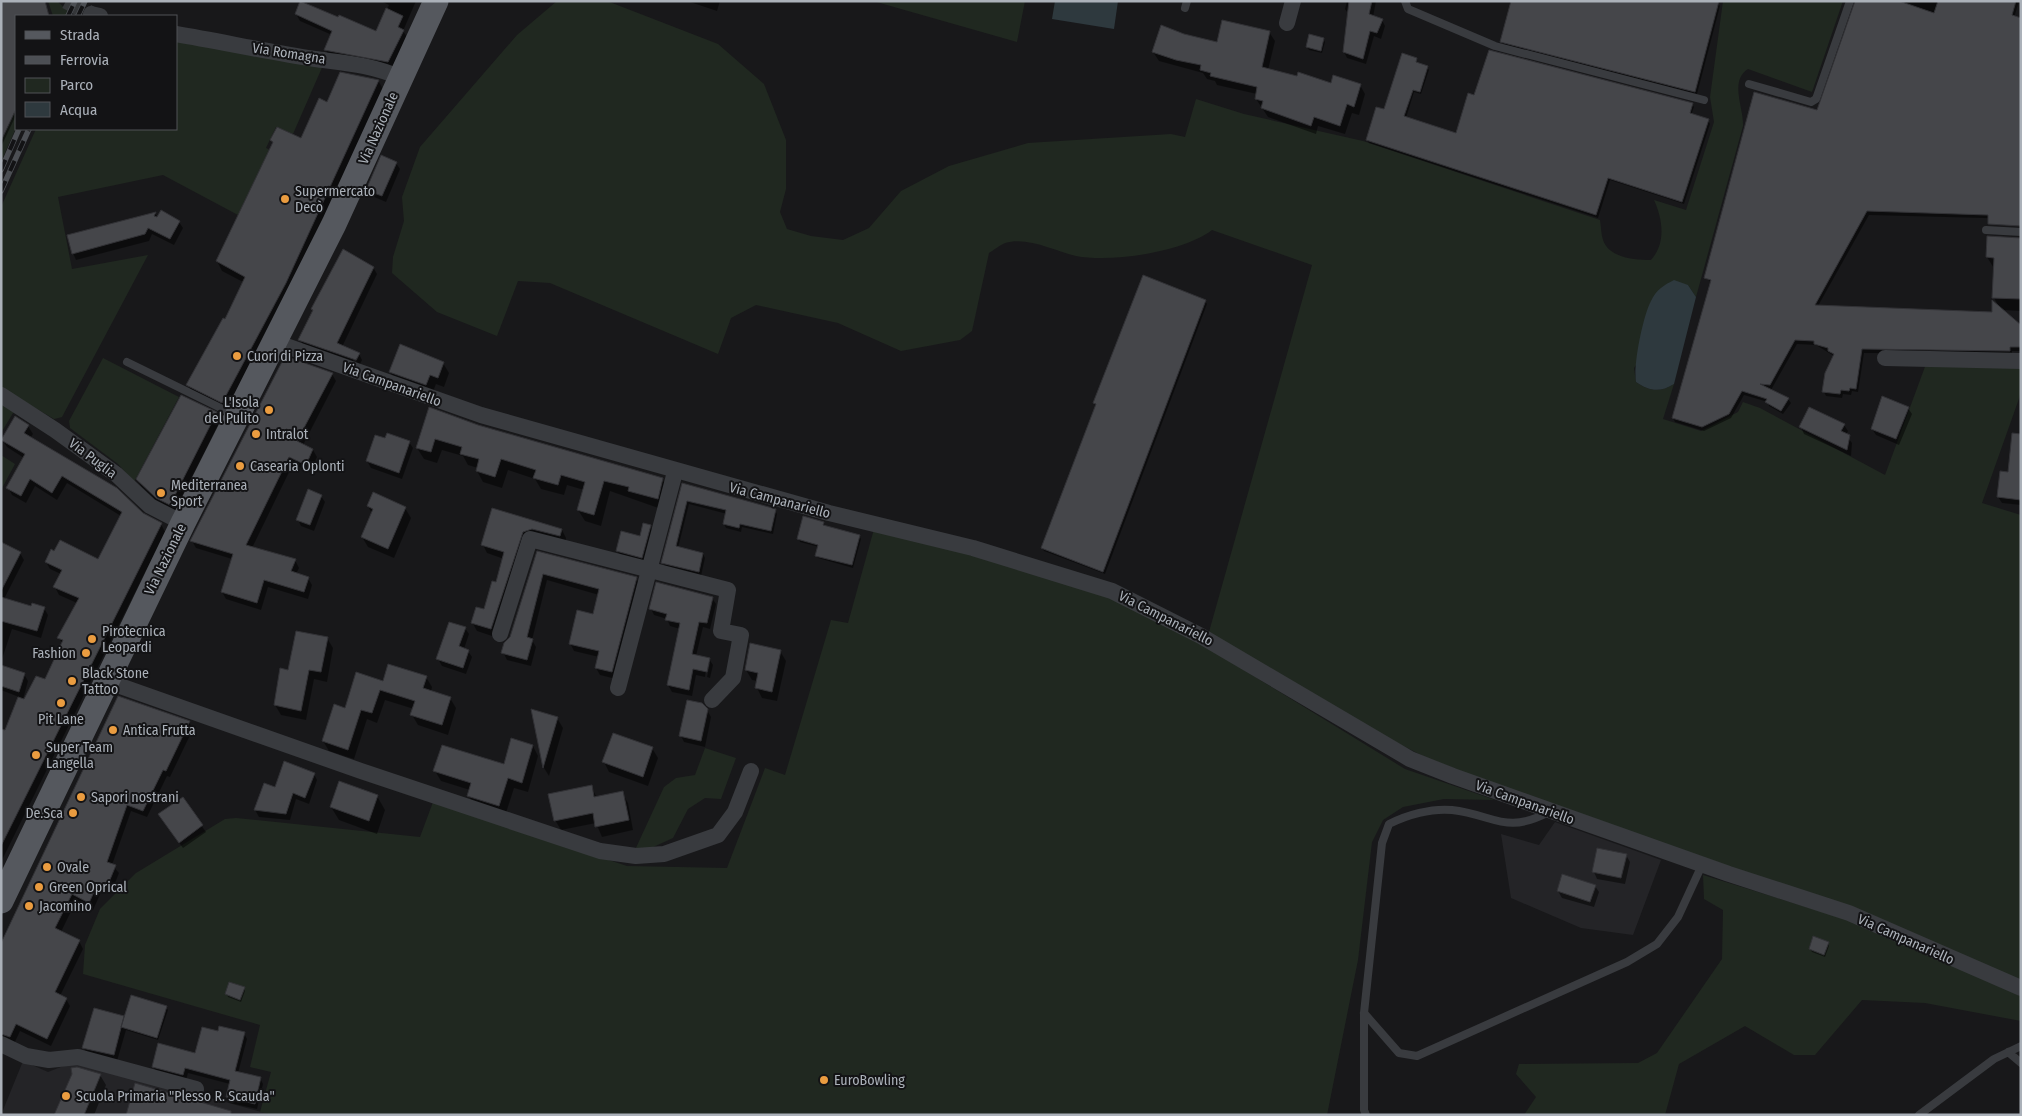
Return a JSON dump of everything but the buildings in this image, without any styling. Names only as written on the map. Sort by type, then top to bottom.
[{"type":"main road","name":"Via Nazionale","points":[[1,901],[183,523],[334,224],[436,1]]},
{"type":"street","points":[[1287,23],[1293,1]]},
{"type":"street","name":"Via Romagna","points":[[178,34],[316,59],[351,62],[388,72],[401,78]]},
{"type":"street","name":"Via Campanariello","points":[[275,342],[481,415],[675,472],[973,548],[1112,591],[1135,600],[1209,640],[1410,759],[1702,865],[1849,913],[2021,988]]},
{"type":"street","points":[[1885,358],[2021,362]]},
{"type":"street","name":"Via Puglia","points":[[1,395],[55,430],[117,475],[150,506],[183,523]]},
{"type":"street","points":[[618,688],[675,472]]},
{"type":"street","points":[[500,634],[530,539],[728,590],[721,631],[742,635],[734,678],[712,700]]},
{"type":"street","points":[[106,681],[362,771],[600,851],[636,856],[664,854],[718,835],[735,812],[750,770]]},
{"type":"street","points":[[1,1044],[26,1056],[49,1060],[78,1057],[196,1089]]},
{"type":"lane","points":[[1405,1],[1408,9],[1495,46],[1704,100]]},
{"type":"lane","points":[[1749,84],[1811,102],[1816,99],[1850,1]]},
{"type":"lane","points":[[1986,230],[2021,232]]},
{"type":"lane","points":[[127,362],[237,416]]},
{"type":"lane","points":[[1366,1115],[1364,1110],[1364,1013],[1382,843],[1388,824],[1408,815],[1452,810],[1507,824],[1531,821],[1551,811]]},
{"type":"lane","points":[[1364,1013],[1399,1053],[1418,1056],[1627,962],[1657,944],[1678,917],[1702,865]]},
{"type":"lane","points":[[1919,1115],[1994,1059],[2021,1046]]},
{"type":"lane","points":[[2008,1052],[2021,1063]]},
{"type":"shaded area","points":[[1555,822],[1661,860],[1633,935],[1581,928],[1511,898],[1501,834],[1539,845]]},
{"type":"shaded area","name":"Scuola Primaria \"Plesso R. Scauda\"","points":[[23,1061],[48,1072],[76,1061],[272,1115],[1,1115]]},
{"type":"green space","points":[[48,1],[57,1],[68,11],[66,15],[53,15]]},
{"type":"green space","points":[[557,1],[607,1],[718,44],[764,84],[786,140],[786,189],[780,212],[787,229],[811,236],[843,240],[869,228],[901,191],[949,166],[1028,143],[1171,134],[1185,137],[1196,99],[1244,114],[1363,141],[1600,220],[1603,240],[1611,251],[1623,257],[1651,260],[1659,246],[1662,231],[1654,200],[1686,210],[1714,122],[1710,97],[1723,1],[1843,1],[1812,92],[1748,69],[1742,74],[1738,88],[1743,126],[1696,297],[1688,285],[1634,368],[1636,382],[1655,390],[1664,389],[1674,384],[1663,419],[1701,431],[1738,412],[1743,402],[1760,408],[1885,475],[1926,364],[2021,366],[2021,393],[1982,503],[2021,515],[2021,980],[1531,799],[1423,756],[1374,731],[1209,632],[1312,265],[1212,230],[1199,238],[1166,250],[1127,257],[1091,258],[1076,256],[1041,245],[1014,241],[1005,243],[989,253],[972,331],[960,340],[901,351],[838,323],[756,305],[731,318],[718,354],[550,283],[518,281],[497,336],[437,312],[392,273],[393,257],[404,221],[402,197],[420,147],[517,35]]},
{"type":"green space","points":[[873,1],[1025,1],[1017,42]]},
{"type":"green space","points":[[178,38],[324,63],[293,134],[276,127],[266,148],[270,150],[238,215],[163,175],[58,197],[72,269],[148,255],[62,417],[54,419],[1,388],[1,207],[36,130],[178,130]]},
{"type":"green space","points":[[15,111],[15,130],[1,162],[1,141]]},
{"type":"green space","points":[[103,358],[179,397],[134,482],[118,464],[70,428],[69,421]]},
{"type":"green space","points":[[1,400],[16,408],[1,433]]},
{"type":"green space","points":[[1,455],[15,464],[1,490]]},
{"type":"green space","points":[[874,529],[947,547],[1106,595],[1187,635],[1405,769],[1495,800],[1444,799],[1403,807],[1383,820],[1372,842],[1358,960],[1327,1115],[272,1115],[260,1112],[271,1072],[250,1067],[260,1025],[83,974],[85,945],[100,909],[136,873],[225,819],[236,818],[420,837],[433,802],[627,866],[727,868],[765,768],[785,775],[831,620],[848,623]]},
{"type":"green space","points":[[705,748],[736,758],[721,799],[705,798],[688,809],[673,838],[651,848],[635,850],[664,787],[676,778],[695,775]]},
{"type":"green space","points":[[1703,875],[1845,919],[2021,994],[2021,1021],[1925,1003],[1862,1000],[1815,1055],[1794,1055],[1745,1026],[1679,1064],[1665,1115],[1524,1115],[1536,1097],[1516,1074],[1519,1064],[1638,1063],[1657,1053],[1722,959],[1723,910],[1704,899]]},
{"type":"water","points":[[1055,1],[1118,1],[1114,29],[1052,19]]},
{"type":"water","points":[[1674,280],[1688,285],[1696,297],[1674,384],[1664,389],[1655,390],[1636,382],[1637,353],[1648,308],[1653,297],[1661,288]]},
{"type":"tunnel","points":[[66,1],[91,14]]},
{"type":"railway","points":[[68,15],[75,1]]},
{"type":"railway","points":[[78,15],[85,1]]},
{"type":"railway","points":[[1,170],[19,130]]},
{"type":"railway","points":[[1,191],[29,130]]},
{"type":"place","name":"Supermercato Decò","points":[[285,199]]},
{"type":"place","name":"Cuori di Pizza","points":[[237,356]]},
{"type":"place","name":"L'Isola del Pulito","points":[[269,410]]},
{"type":"place","name":"Intralot","points":[[256,434]]},
{"type":"place","name":"Casearia Oplonti","points":[[240,466]]},
{"type":"place","name":"Mediterranea Sport","points":[[161,493]]},
{"type":"place","name":"Pirotecnica Leopardi","points":[[92,639]]},
{"type":"place","name":"Fashion","points":[[86,653]]},
{"type":"place","name":"Black Stone Tattoo","points":[[72,681]]},
{"type":"place","name":"Pit Lane","points":[[61,703]]},
{"type":"place","name":"Antica Frutta","points":[[113,730]]},
{"type":"place","name":"Super Team Langella","points":[[36,755]]},
{"type":"place","name":"Sapori nostrani","points":[[81,797]]},
{"type":"place","name":"De.Sca","points":[[73,813]]},
{"type":"place","name":"Ovale","points":[[47,867]]},
{"type":"place","name":"Green Oprical","points":[[39,887]]},
{"type":"place","name":"Jacomino","points":[[29,906]]},
{"type":"place","name":"EuroBowling","points":[[824,1080]]},
{"type":"place","name":"Scuola Primaria \"Plesso R. Scauda\"","points":[[66,1096]]}]
